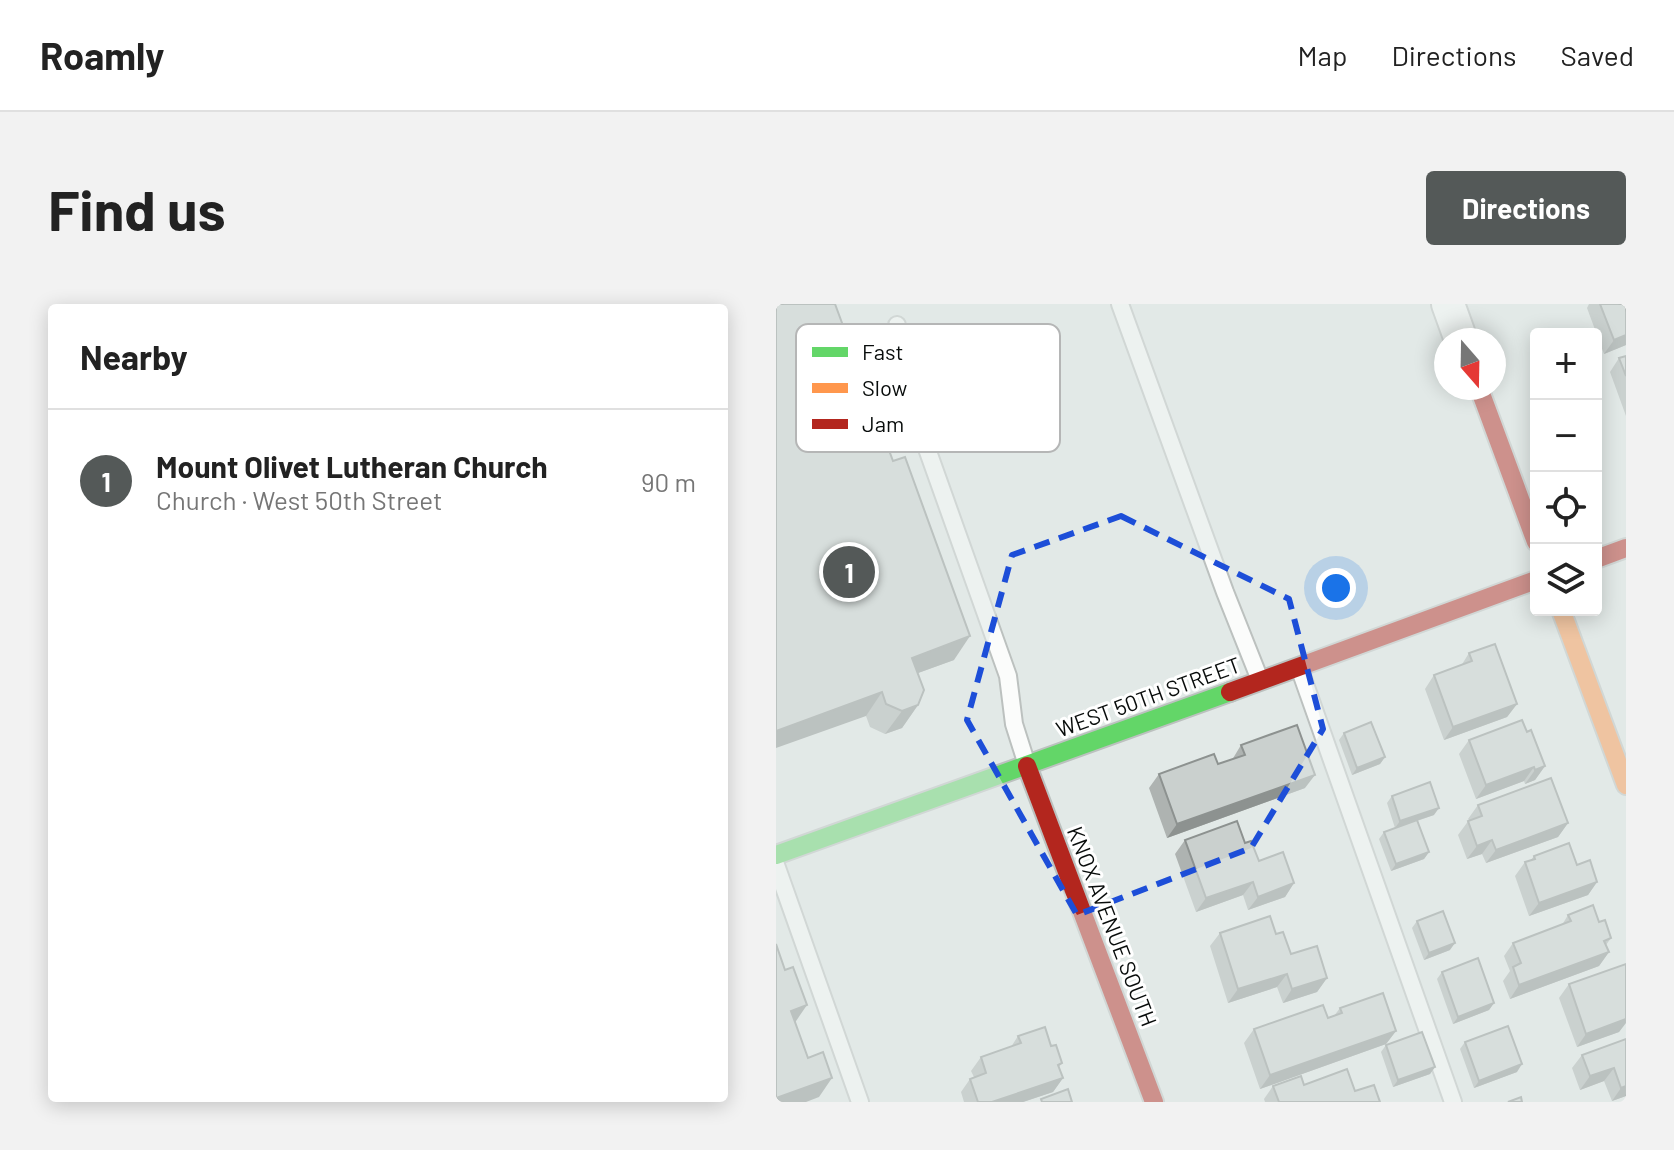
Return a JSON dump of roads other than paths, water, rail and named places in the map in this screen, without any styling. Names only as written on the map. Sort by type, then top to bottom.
[{"type":"main road","points":[[1483,400],[1530,526]]},
{"type":"main road","points":[[1602,557],[1626,548]]},
{"type":"main road","name":"WEST 50TH STREET","points":[[776,855],[1530,582]]},
{"type":"main road","points":[[1563,616],[1626,785]]},
{"type":"main road","name":"KNOX AVENUE SOUTH","points":[[1027,766],[1154,1102]]},
{"type":"street","points":[[1448,304],[1457,328]]},
{"type":"lane","points":[[1120,304],[1260,680]]},
{"type":"lane","points":[[928,452],[1008,676],[1014,724],[1027,766]]},
{"type":"lane","points":[[1299,667],[1453,1102]]},
{"type":"lane","points":[[776,865],[860,1102]]},
{"type":"place","name":"Mount Olivet Lutheran Church","points":[[849,572]]}]
